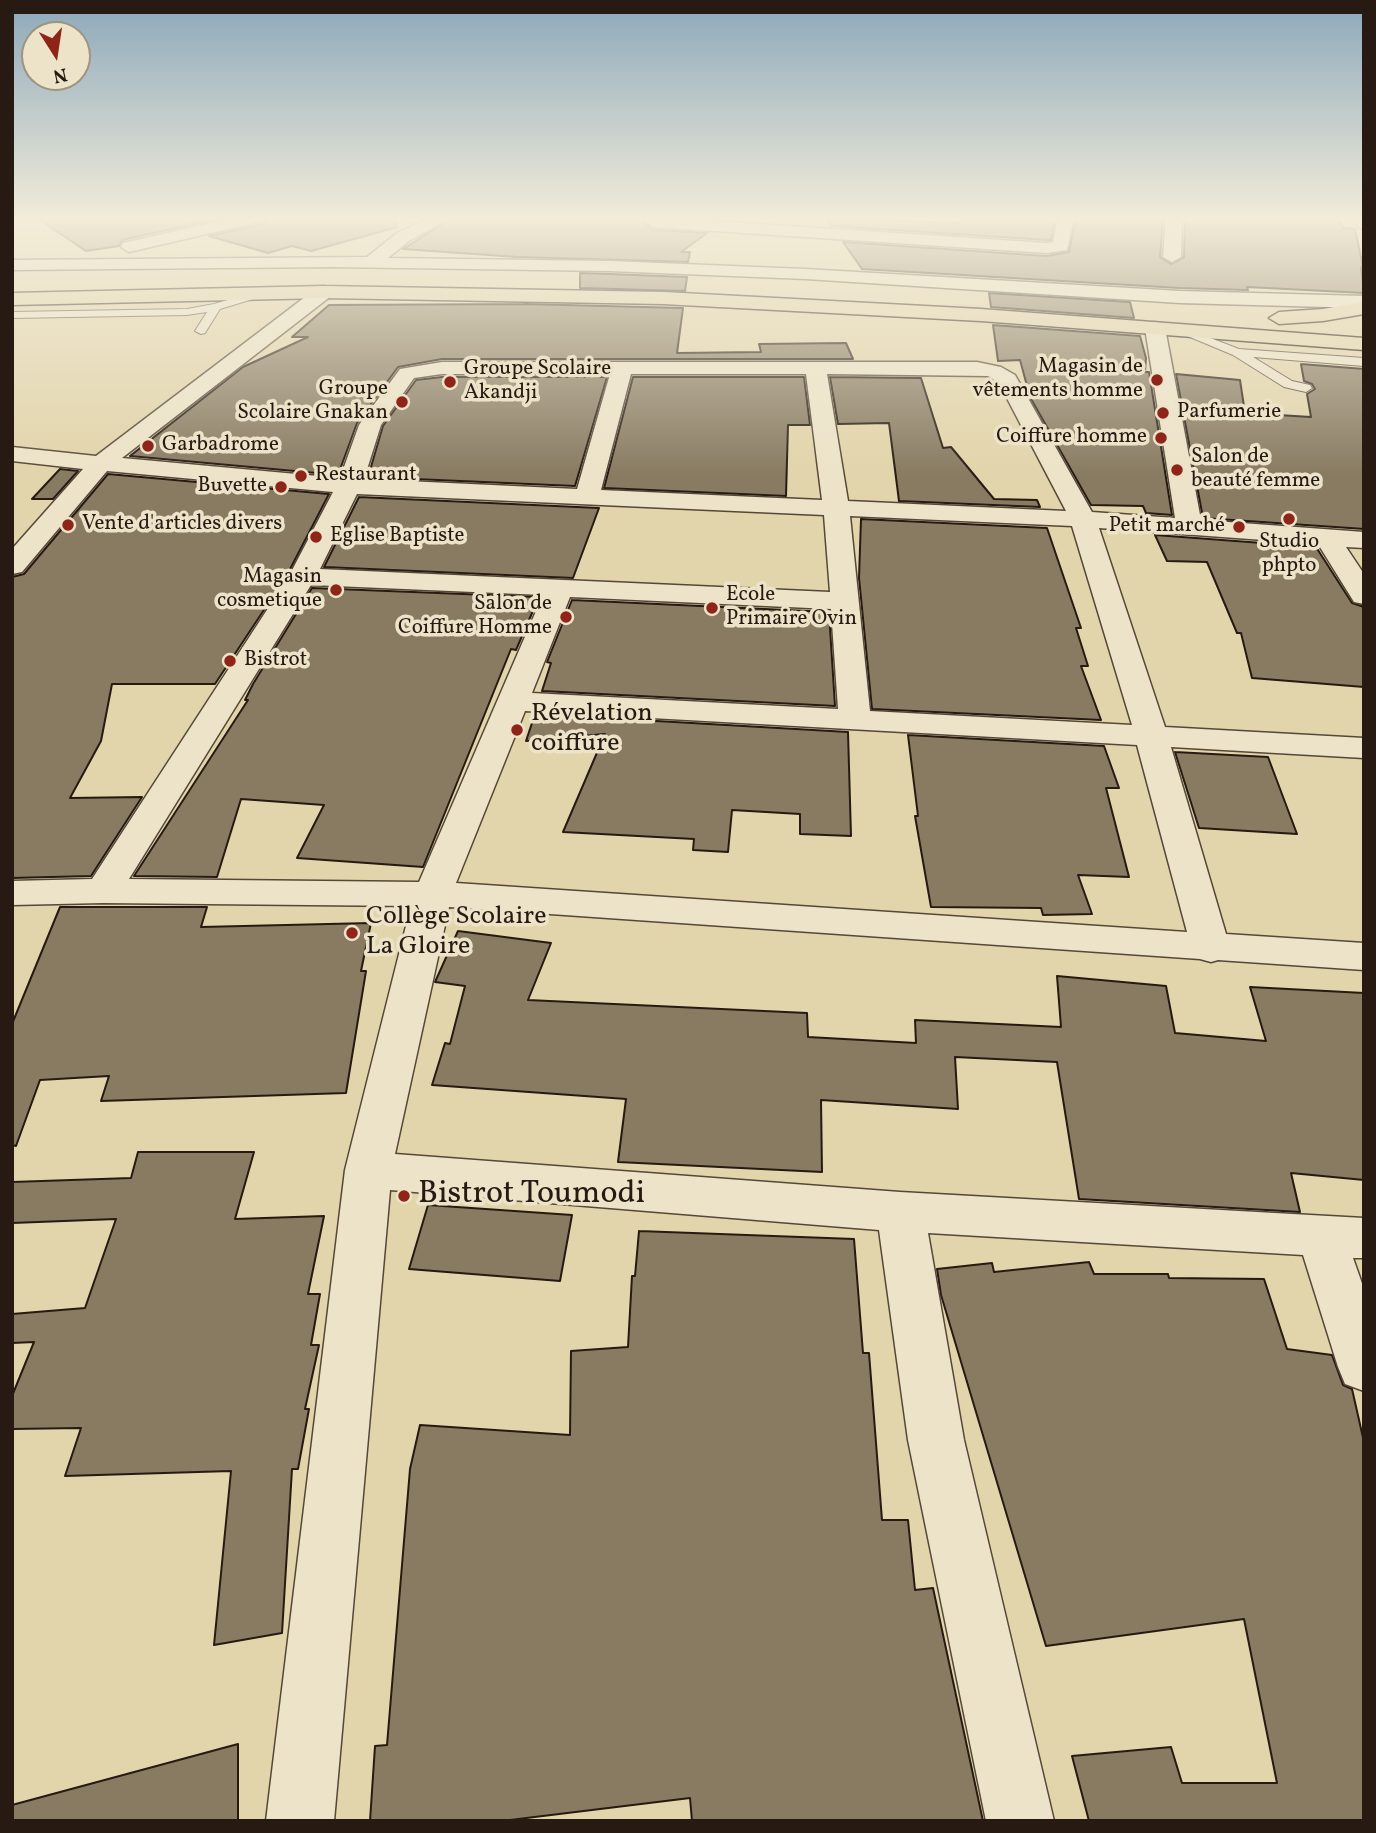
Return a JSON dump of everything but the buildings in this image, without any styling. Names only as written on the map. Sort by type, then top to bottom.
[{"type":"highway","points":[[781,304],[876,308],[1364,344]]},
{"type":"highway","points":[[1054,304],[1364,326]]},
{"type":"highway","points":[[1267,318],[1322,315],[1364,308]]},
{"type":"street","points":[[12,566],[100,464],[309,304]]},
{"type":"street","points":[[1155,328],[1189,526]]},
{"type":"street","points":[[103,891],[303,576],[349,486],[370,425],[392,391],[411,371],[442,368],[970,368],[1002,373],[1008,379],[1083,519],[1152,739],[1211,949]]},
{"type":"street","points":[[587,497],[622,368]]},
{"type":"street","points":[[816,369],[836,507],[855,720]]},
{"type":"street","points":[[12,454],[349,486],[1083,519],[1364,540]]},
{"type":"street","points":[[1327,538],[1364,596]]},
{"type":"street","points":[[303,576],[559,590],[845,601]]},
{"type":"street","points":[[300,1821],[368,1170],[432,894],[559,590]]},
{"type":"street","points":[[511,701],[1152,739],[1364,748]]},
{"type":"street","points":[[12,893],[103,891],[432,894],[1211,949],[1364,957]]},
{"type":"street","points":[[368,1170],[900,1212],[1342,1236],[1364,1367]]},
{"type":"street","points":[[900,1212],[936,1440],[1020,1821]]},
{"type":"lane","points":[[12,315],[159,314],[227,304]]},
{"type":"lane","points":[[201,331],[216,307]]},
{"type":"lane","points":[[1182,330],[1237,352],[1276,379],[1306,388]]},
{"type":"lane","points":[[1237,352],[1364,362]]},
{"type":"place","name":"Magasin de vêtements homme","points":[[1157,380]]},
{"type":"place","name":"Groupe Scolaire Akandji","points":[[450,382]]},
{"type":"place","name":"Groupe Scolaire Gnakan","points":[[402,402]]},
{"type":"place","name":"Parfumerie","points":[[1163,413]]},
{"type":"place","name":"Coiffure homme","points":[[1161,438]]},
{"type":"place","name":"Garbadrome","points":[[148,446]]},
{"type":"place","name":"Salon de beauté femme","points":[[1177,470]]},
{"type":"place","name":"Restaurant","points":[[301,476]]},
{"type":"place","name":"Buvette","points":[[281,487]]},
{"type":"place","name":"Studio phpto","points":[[1289,519]]},
{"type":"place","name":"Vente d'articles divers","points":[[68,525]]},
{"type":"place","name":"Petit marché","points":[[1239,527]]},
{"type":"place","name":"Eglise Baptiste","points":[[316,537]]},
{"type":"place","name":"Magasin cosmetique","points":[[336,590]]},
{"type":"place","name":"Ecole Primaire Ovin","points":[[712,608]]},
{"type":"place","name":"Salon de Coiffure Homme","points":[[566,617]]},
{"type":"place","name":"Bistrot","points":[[230,661]]},
{"type":"place","name":"Révelation coiffure","points":[[517,730]]},
{"type":"place","name":"Collège Scolaire La Gloire","points":[[352,933]]},
{"type":"place","name":"Bistrot Toumodi","points":[[404,1196]]}]
